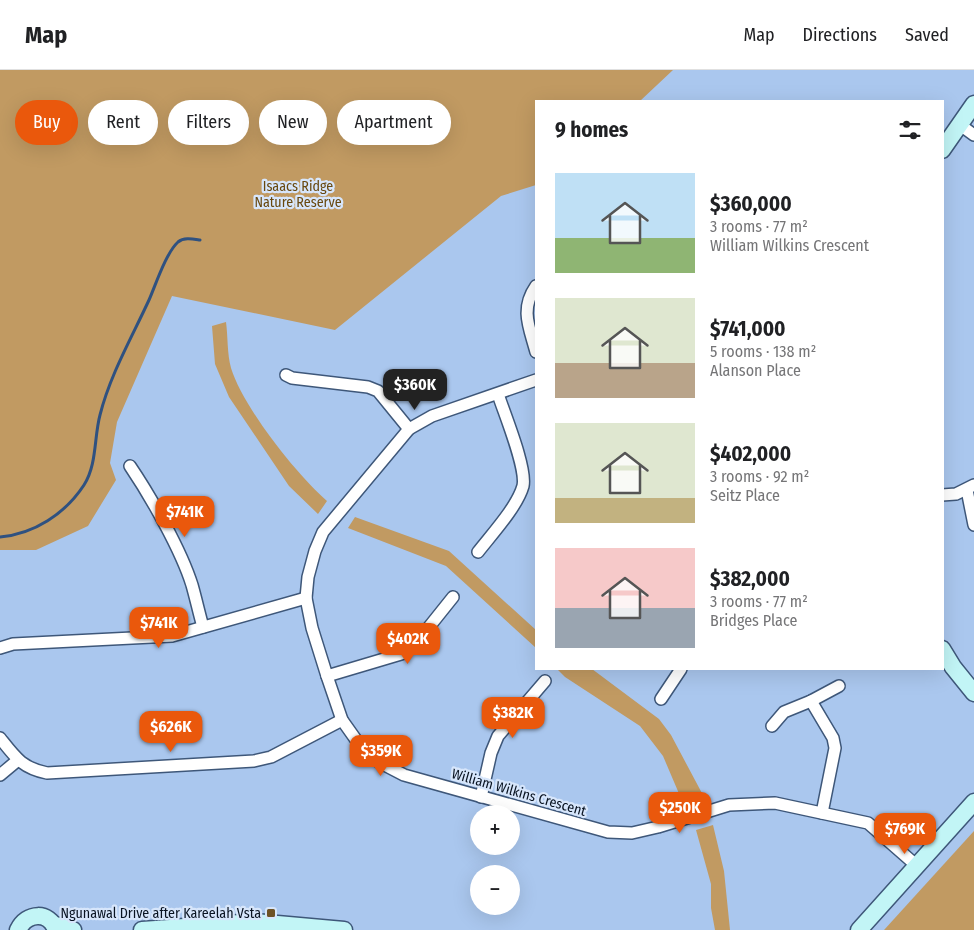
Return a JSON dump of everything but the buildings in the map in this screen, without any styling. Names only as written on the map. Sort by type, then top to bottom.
[{"type":"street","points":[[944,147],[958,124],[974,104]]},
{"type":"street","points":[[958,124],[974,135]]},
{"type":"street","points":[[535,287],[528,297],[526,310],[535,348]]},
{"type":"street","points":[[286,375],[292,378],[368,387],[378,391],[408,429]]},
{"type":"street","name":"William Wilkins Crescent","points":[[535,380],[432,416],[408,429],[328,524],[315,551],[308,577],[306,598],[312,628],[342,720],[359,744],[380,762],[404,775],[608,832],[632,833],[729,805],[775,803],[868,823],[917,866]]},
{"type":"street","points":[[478,552],[518,498],[524,484],[523,470],[498,394]]},
{"type":"street","points":[[130,466],[143,485],[184,564],[192,585],[202,626]]},
{"type":"street","points":[[944,495],[956,494],[971,488],[974,525]]},
{"type":"street","points":[[327,676],[401,654],[425,632],[453,597]]},
{"type":"street","points":[[0,648],[13,644],[172,636],[306,598]]},
{"type":"street","points":[[944,652],[974,693]]},
{"type":"street","points":[[661,699],[680,670]]},
{"type":"street","points":[[481,797],[491,753],[498,736],[545,681]]},
{"type":"street","points":[[772,726],[784,712],[811,701],[839,686]]},
{"type":"street","points":[[811,701],[833,738],[835,748],[822,813]]},
{"type":"street","points":[[0,738],[18,760],[32,770],[47,773],[254,761],[271,757],[342,720]]},
{"type":"street","points":[[0,775],[18,760]]},
{"type":"street","points":[[859,930],[974,802]]},
{"type":"street","points":[[18,930],[26,919],[38,916],[50,920],[55,928],[73,930]]},
{"type":"street","points":[[142,930],[255,922],[344,930]]},
{"type":"green space","name":"Isaacs Ridge Nature Reserve","points":[[0,70],[673,70],[641,100],[535,100],[535,185],[501,196],[335,330],[172,296],[117,422],[110,463],[116,480],[88,526],[36,550],[0,550]]},
{"type":"green space","points":[[226,322],[230,363],[237,384],[258,420],[272,439],[314,489],[327,501],[318,514],[289,486],[229,397],[215,364],[212,326]]},
{"type":"green space","points":[[355,517],[449,551],[535,629],[535,647],[446,566],[348,528]]},
{"type":"green space","points":[[558,670],[593,670],[659,719],[671,735],[704,797],[683,803],[663,756],[640,726],[565,677]]},
{"type":"green space","points":[[713,825],[724,871],[730,930],[715,930],[711,908],[711,884],[696,830]]},
{"type":"green space","points":[[974,831],[974,930],[884,930]]},
{"type":"waterway","points":[[0,537],[25,532],[48,521],[68,505],[84,485],[91,469],[98,424],[109,385],[165,261],[180,240],[200,240]]},
{"type":"place","name":"Ngunawal Drive after Kareelah Vsta","points":[[271,913]]}]
